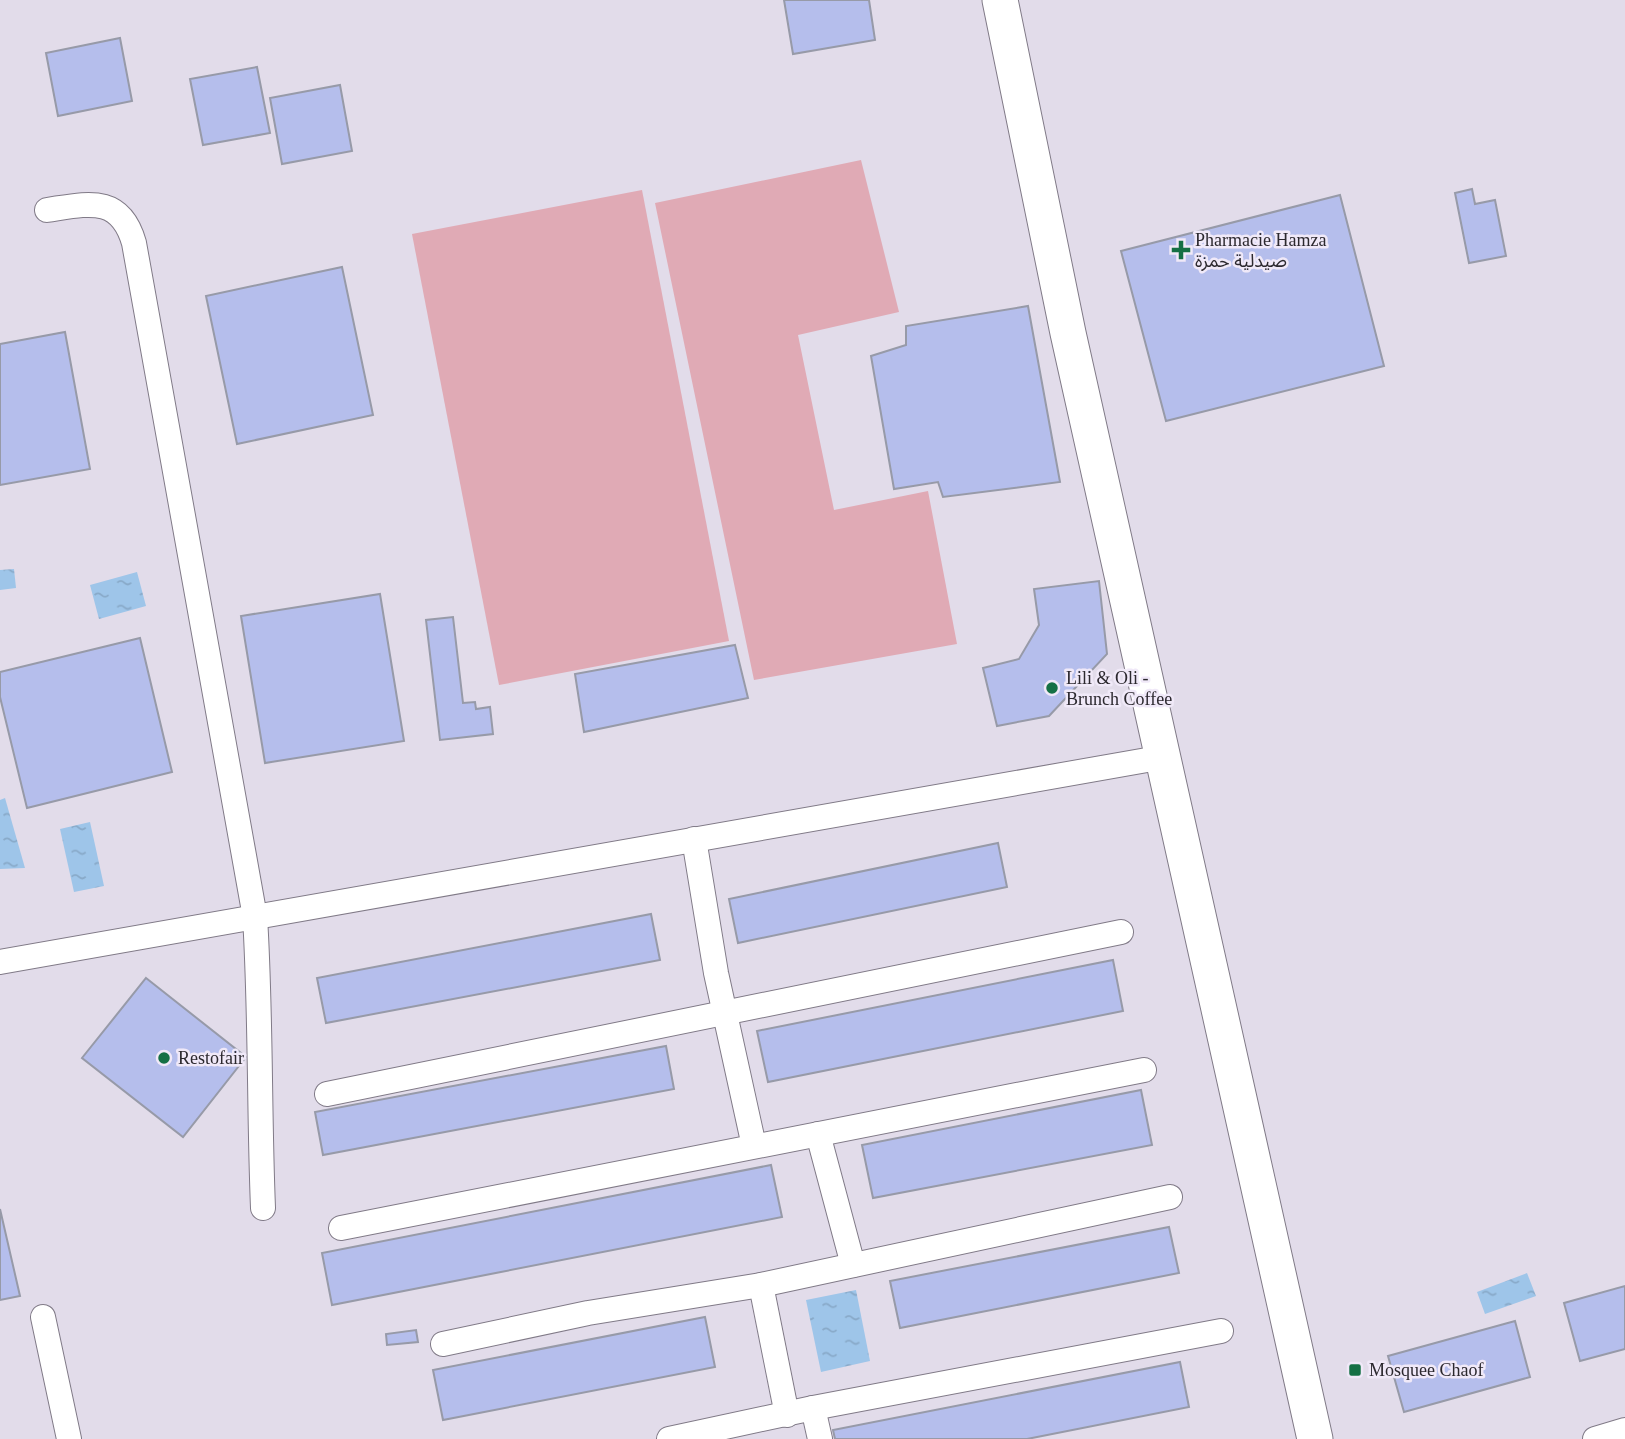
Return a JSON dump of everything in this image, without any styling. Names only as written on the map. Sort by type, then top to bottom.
[{"type":"street","points":[[1000,0],[1068,333],[1315,1439]]},
{"type":"street","points":[[47,211],[89,204],[106,206],[120,214],[130,227],[255,917],[264,1208]]},
{"type":"street","points":[[0,962],[1164,757]]},
{"type":"street","points":[[694,839],[725,1012],[754,1146]]},
{"type":"street","points":[[327,1094],[1121,932]]},
{"type":"street","points":[[341,1228],[1144,1070]]},
{"type":"street","points":[[818,1134],[853,1265]]},
{"type":"street","points":[[443,1344],[589,1313],[761,1285],[1170,1197]]},
{"type":"street","points":[[761,1285],[787,1415]]},
{"type":"street","points":[[43,1317],[69,1439]]},
{"type":"street","points":[[669,1439],[813,1408],[1221,1331]]},
{"type":"street","points":[[813,1408],[820,1439]]},
{"type":"street","points":[[1595,1439],[1625,1430]]},
{"type":"shaded area","points":[[861,160],[899,312],[798,335],[834,510],[928,491],[957,644],[754,680],[655,203]]},
{"type":"shaded area","points":[[642,190],[729,641],[499,685],[412,234]]},
{"type":"water","points":[[14,569],[16,588],[0,590],[0,570]]},
{"type":"water","points":[[137,572],[146,606],[99,619],[90,585]]},
{"type":"water","points":[[5,798],[25,868],[0,869],[0,800]]},
{"type":"water","points":[[90,822],[104,886],[74,892],[60,829]]},
{"type":"water","points":[[1527,1273],[1536,1296],[1485,1314],[1477,1292]]},
{"type":"water","points":[[856,1290],[870,1361],[821,1372],[806,1300]]},
{"type":"building","points":[[784,0],[869,0],[875,40],[793,54]]},
{"type":"building","points":[[120,38],[132,101],[58,116],[46,53]]},
{"type":"building","points":[[257,67],[270,133],[203,145],[190,79]]},
{"type":"building","points":[[340,85],[352,151],[282,164],[270,98]]},
{"type":"building","points":[[1472,189],[1475,204],[1495,200],[1506,256],[1469,263],[1455,193]]},
{"type":"building","points":[[1340,195],[1384,366],[1166,421],[1121,251]]},
{"type":"building","points":[[342,267],[373,415],[237,444],[206,296]]},
{"type":"building","points":[[1028,306],[1060,482],[943,497],[938,482],[894,489],[871,356],[906,345],[906,326]]},
{"type":"building","points":[[65,332],[90,469],[0,485],[0,344]]},
{"type":"building","points":[[1099,581],[1107,654],[1049,716],[997,726],[983,668],[1019,659],[1039,625],[1034,589]]},
{"type":"building","points":[[380,594],[404,741],[265,763],[241,616]]},
{"type":"building","points":[[453,617],[463,703],[475,702],[476,709],[490,707],[493,734],[440,740],[426,620]]},
{"type":"building","points":[[140,638],[172,772],[27,808],[0,697],[0,672]]},
{"type":"building","points":[[735,645],[748,698],[584,732],[575,674]]},
{"type":"building","points":[[998,843],[1007,887],[738,943],[729,899]]},
{"type":"building","points":[[651,914],[660,960],[326,1023],[317,978]]},
{"type":"building","points":[[1113,960],[1123,1011],[768,1082],[757,1031]]},
{"type":"building","name":"Restofair","points":[[146,978],[246,1057],[183,1137],[82,1058]]},
{"type":"building","points":[[666,1046],[674,1089],[323,1155],[315,1112]]},
{"type":"building","points":[[1141,1090],[1152,1145],[873,1198],[862,1145]]},
{"type":"building","points":[[771,1165],[782,1217],[332,1305],[322,1253]]},
{"type":"building","points":[[0,1209],[20,1296],[0,1300]]},
{"type":"building","points":[[1169,1227],[1179,1273],[900,1328],[890,1281]]},
{"type":"building","points":[[1625,1286],[1625,1349],[1580,1361],[1564,1303]]},
{"type":"building","points":[[705,1317],[715,1367],[443,1420],[433,1370]]},
{"type":"building","points":[[1515,1321],[1530,1377],[1404,1412],[1388,1356]]},
{"type":"building","points":[[416,1330],[418,1342],[387,1345],[386,1334]]},
{"type":"building","points":[[1180,1362],[1189,1407],[1027,1439],[835,1439],[833,1430]]},
{"type":"place","name":"Pharmacie Hamza صيدلية حمزة","points":[[1181,250]]},
{"type":"place","name":"Lili & Oli - Brunch Coffee","points":[[1052,688]]},
{"type":"place","name":"Restofair","points":[[164,1058]]},
{"type":"place","name":"Mosquee Chaof","points":[[1355,1370]]}]
